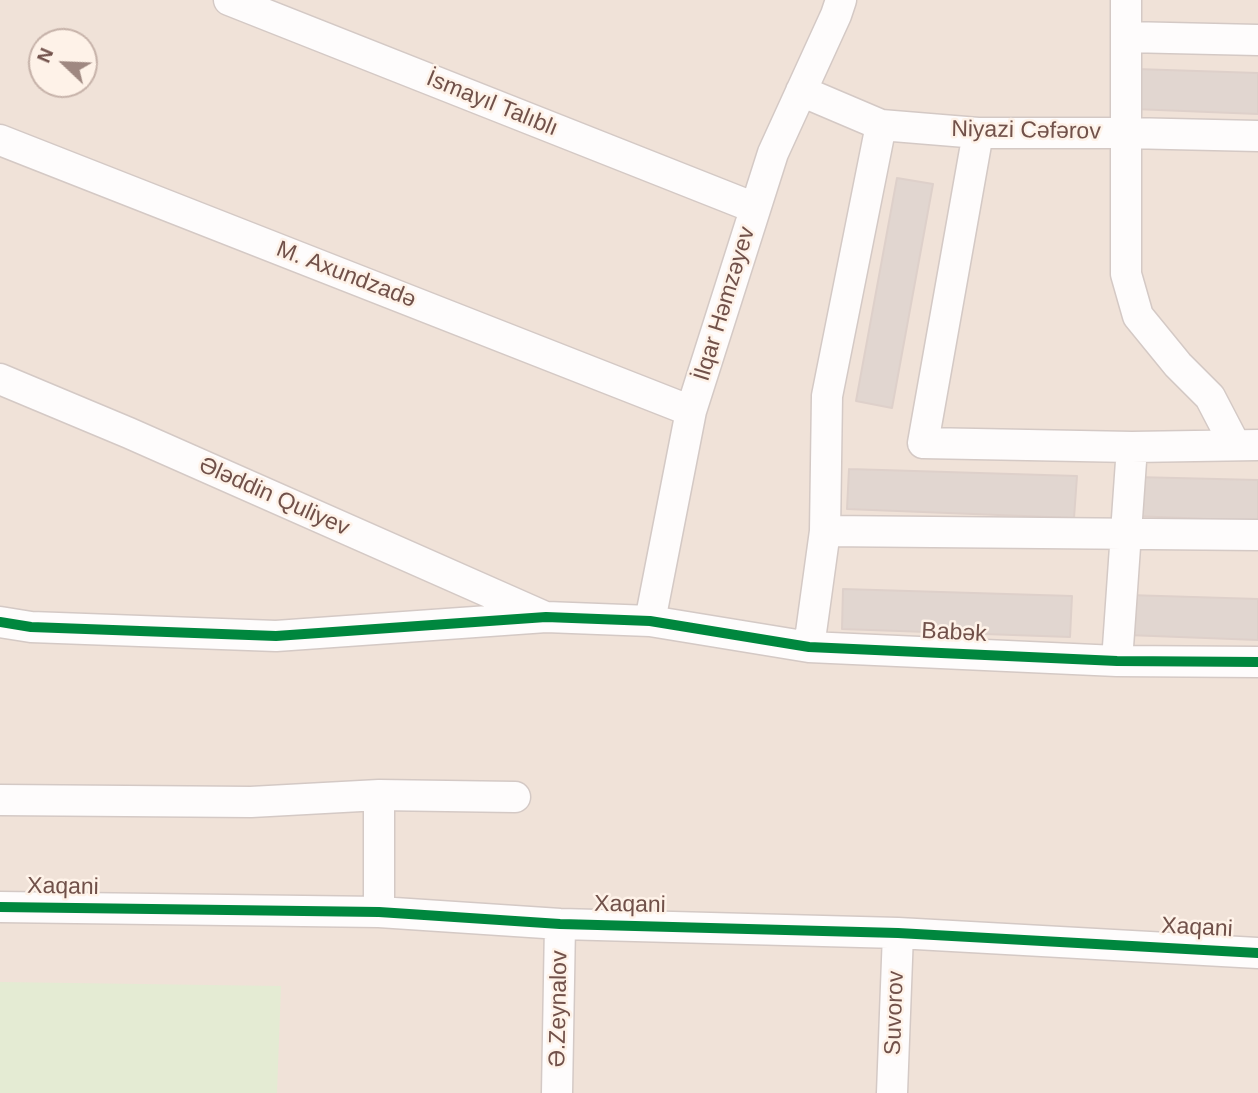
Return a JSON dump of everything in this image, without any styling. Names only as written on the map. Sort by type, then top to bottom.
[{"type":"street","name":"İsmayıl Talıblı","points":[[229,0],[755,208]]},
{"type":"street","name":"İlqar Həmzəyev","points":[[650,621],[691,411],[773,153],[841,0]]},
{"type":"street","points":[[1126,0],[1126,274],[1138,316],[1178,365],[1210,397],[1247,445]]},
{"type":"street","points":[[1126,37],[1258,40]]},
{"type":"street","name":"Niyazi Cəfərov","points":[[801,91],[881,125],[978,133],[1258,136]]},
{"type":"street","points":[[809,647],[825,531],[827,397],[881,125]]},
{"type":"street","points":[[978,133],[923,443],[1132,447],[1247,445]]},
{"type":"street","name":"M. Axundzadə","points":[[0,140],[691,411]]},
{"type":"street","name":"Ələddin Quliyev","points":[[0,379],[546,617]]},
{"type":"street","points":[[1117,661],[1132,447]]},
{"type":"street","points":[[825,531],[1258,535]]},
{"type":"street","name":"Babək","points":[[0,622],[31,627],[276,636],[546,617],[650,621],[809,647],[1117,661],[1258,662]]},
{"type":"street","points":[[0,800],[251,802],[379,795],[515,797]]},
{"type":"street","points":[[379,795],[379,912]]},
{"type":"street","name":"Xaqani","points":[[0,907],[379,912],[560,924],[898,933],[1258,953]]},
{"type":"street","name":"Ə.Zeynalov","points":[[557,1093],[560,924]]},
{"type":"street","name":"Suvorov","points":[[892,1093],[898,933]]},
{"type":"shaded area","points":[[0,0],[1258,0],[1258,1093],[0,1093]]},
{"type":"green space","points":[[0,982],[281,986],[277,1093],[0,1093]]},
{"type":"building","points":[[1136,69],[1258,73],[1258,114],[1134,109]]},
{"type":"building","points":[[897,178],[933,184],[892,408],[856,401]]},
{"type":"building","points":[[849,469],[1077,476],[1074,518],[847,509]]},
{"type":"building","points":[[1135,477],[1258,480],[1258,521],[1134,516]]},
{"type":"building","points":[[843,589],[1072,596],[1070,637],[842,629]]},
{"type":"building","points":[[1128,595],[1258,599],[1258,640],[1127,635]]},
{"type":"cycle path","points":[[0,622],[31,627],[276,636],[546,617],[650,621],[809,647],[1117,661],[1258,662]]},
{"type":"cycle path","points":[[0,907],[379,912],[560,924],[898,933],[1258,953]]}]
